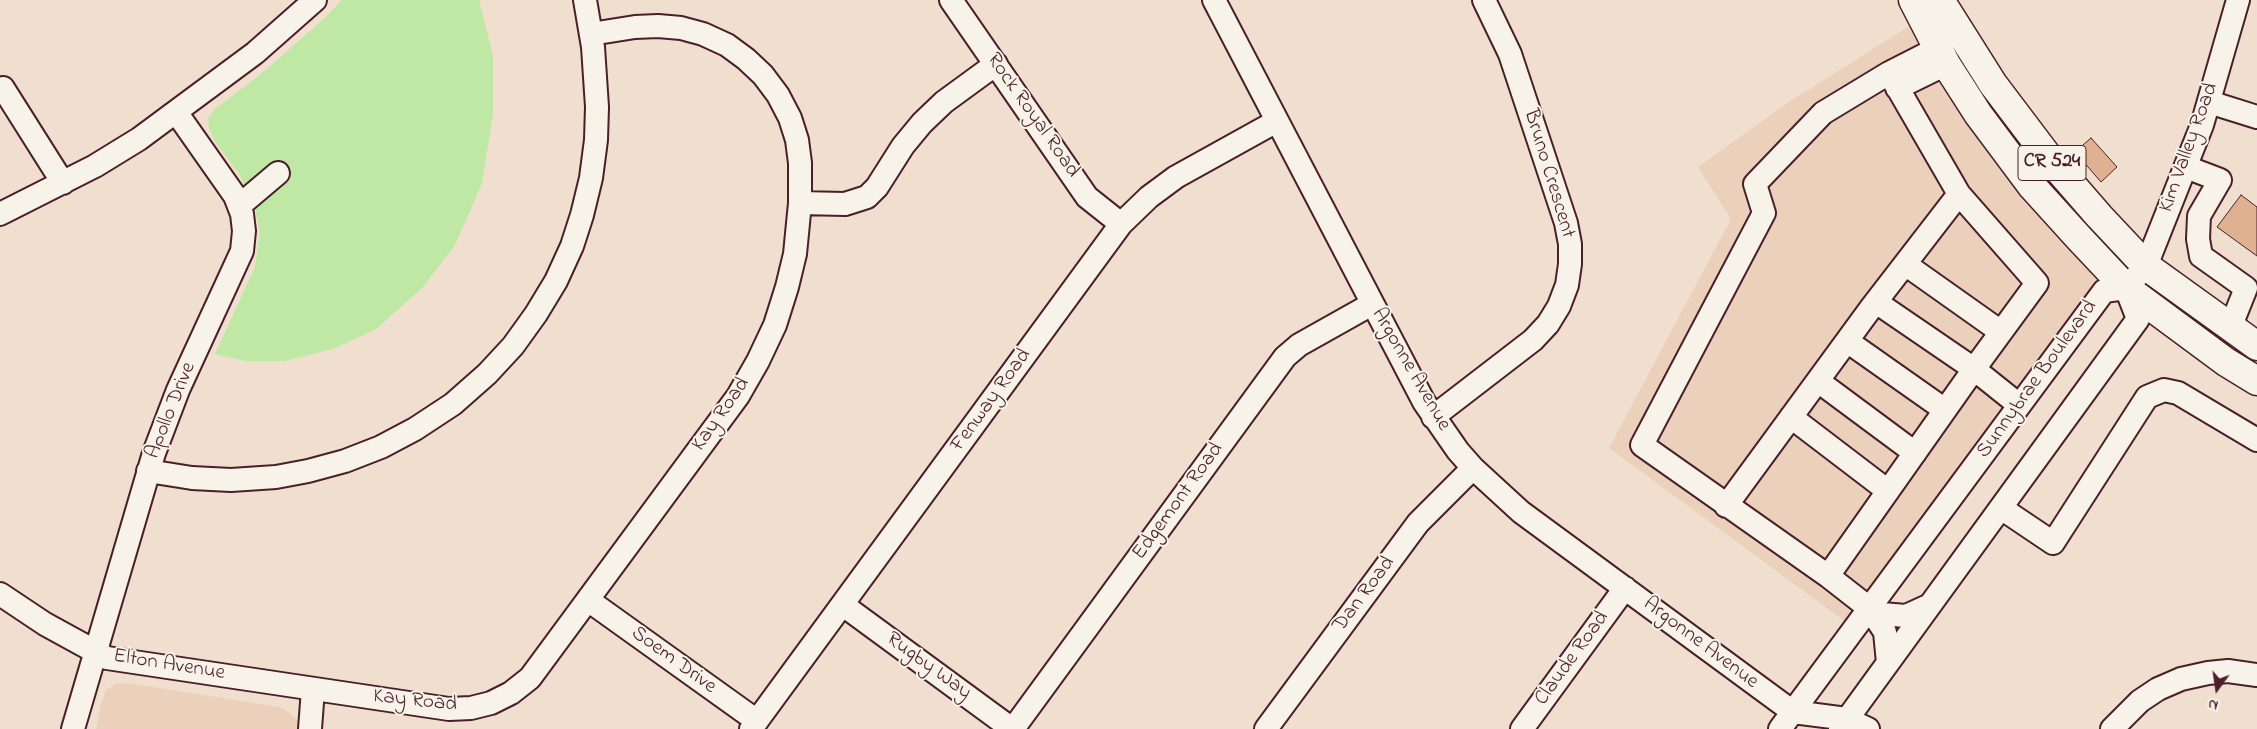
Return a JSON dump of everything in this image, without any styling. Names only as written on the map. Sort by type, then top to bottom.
[{"type":"main road","name":"CR 524","points":[[1913,0],[1942,56],[1978,114],[2031,185],[2126,288],[2226,362],[2257,381]]},
{"type":"main road","name":"CR 524","points":[[1940,0],[1993,84],[2052,162],[2146,266],[2257,346]]},
{"type":"main road","points":[[1942,56],[1971,50]]},
{"type":"main road","points":[[1978,114],[1993,84]]},
{"type":"street","points":[[0,214],[62,183],[139,139],[255,53],[315,0]]},
{"type":"street","points":[[148,471],[192,478],[231,480],[276,477],[345,461],[381,447],[415,429],[453,404],[487,374],[513,346],[536,314],[556,281],[572,246],[591,178],[596,140],[597,107],[591,34],[585,0]]},
{"type":"street","name":"Rock Royal Road","points":[[951,0],[1087,197],[1121,224]]},
{"type":"street","name":"Argonne Avenue","points":[[1214,0],[1372,304],[1433,416],[1473,468],[1521,512],[1625,588],[1786,721],[1843,724],[1868,729]]},
{"type":"street","name":"Bruno Crescent","points":[[1433,416],[1533,340],[1548,324],[1559,306],[1567,285],[1570,264],[1570,244],[1566,223],[1510,54],[1484,0]]},
{"type":"street","name":"Kim Valley Road","points":[[2126,288],[2146,266],[2186,167],[2209,102],[2238,0]]},
{"type":"street","name":"Kay Road","points":[[313,689],[449,709],[471,708],[491,703],[511,693],[530,678],[738,396],[758,362],[775,325],[795,254],[800,203],[800,163],[797,140],[790,118],[778,95],[763,75],[746,59],[727,45],[703,34],[681,28],[635,26],[591,34]]},
{"type":"street","points":[[1930,605],[1906,616],[1882,614],[1869,608],[1828,576],[1726,506],[1642,445],[1764,213],[1754,184],[1823,112],[1893,81],[1942,56]]},
{"type":"street","points":[[800,203],[845,204],[866,197],[877,188],[903,146],[922,123],[944,102],[996,64]]},
{"type":"street","points":[[1828,576],[2037,282],[1960,194],[1893,81]]},
{"type":"street","points":[[3,88],[62,183]]},
{"type":"street","points":[[2209,102],[2257,118]]},
{"type":"street","name":"Apollo Drive","points":[[72,729],[148,471],[178,390],[242,251],[244,231],[235,196],[176,112]]},
{"type":"street","name":"Fenway Road","points":[[754,725],[1121,224],[1149,197],[1176,177],[1277,121]]},
{"type":"street","points":[[2186,167],[2220,180],[2199,216],[2198,239],[2201,256],[2246,288],[2230,328]]},
{"type":"street","points":[[239,206],[278,173]]},
{"type":"street","points":[[1726,506],[1876,302],[1960,194]]},
{"type":"street","points":[[1905,264],[2001,332]]},
{"type":"street","name":"Sunnybrae Boulevard","points":[[1786,721],[2104,291],[2126,288],[2138,320],[1843,724]]},
{"type":"street","points":[[1876,302],[1974,369],[2019,405]]},
{"type":"street","name":"Edgemont Road","points":[[1012,729],[1285,357],[1299,345],[1372,304]]},
{"type":"street","points":[[1847,341],[1945,410]]},
{"type":"street","points":[[1818,380],[1915,453]]},
{"type":"street","points":[[2001,508],[2053,543],[2146,397],[2164,390],[2178,393],[2257,440]]},
{"type":"street","points":[[1791,417],[1888,491]]},
{"type":"street","name":"Dan Road","points":[[1266,729],[1418,523],[1473,468]]},
{"type":"street","name":"Claude Road","points":[[1522,729],[1625,588]]},
{"type":"street","name":"Elton Avenue","points":[[0,594],[45,624],[108,658],[313,689]]},
{"type":"street","name":"Soem Drive","points":[[588,600],[754,725]]},
{"type":"street","name":"Rugby Way","points":[[843,605],[1012,729]]},
{"type":"street","points":[[1869,608],[1885,632],[1888,663]]},
{"type":"street","points":[[2112,729],[2140,701],[2158,689],[2181,679],[2208,672],[2228,671],[2257,675]]},
{"type":"street","points":[[310,729],[313,689]]},
{"type":"shaded area","points":[[1922,18],[1946,64],[2126,288],[2104,291],[1854,628],[1609,448],[1731,219],[1698,167],[1786,104]]},
{"type":"shaded area","points":[[128,683],[279,707],[290,713],[298,721],[298,729],[96,729],[106,690],[116,684]]},
{"type":"green space","points":[[342,0],[479,0],[493,56],[493,114],[482,183],[455,245],[422,288],[376,329],[333,349],[284,361],[246,361],[215,354],[255,267],[260,232],[256,214],[240,175],[216,143],[209,128],[208,118],[215,109],[261,74],[325,18]]},
{"type":"building","points":[[2091,138],[2117,167],[2101,182],[2075,152]]},
{"type":"building","points":[[2241,195],[2257,207],[2257,256],[2217,227]]}]
